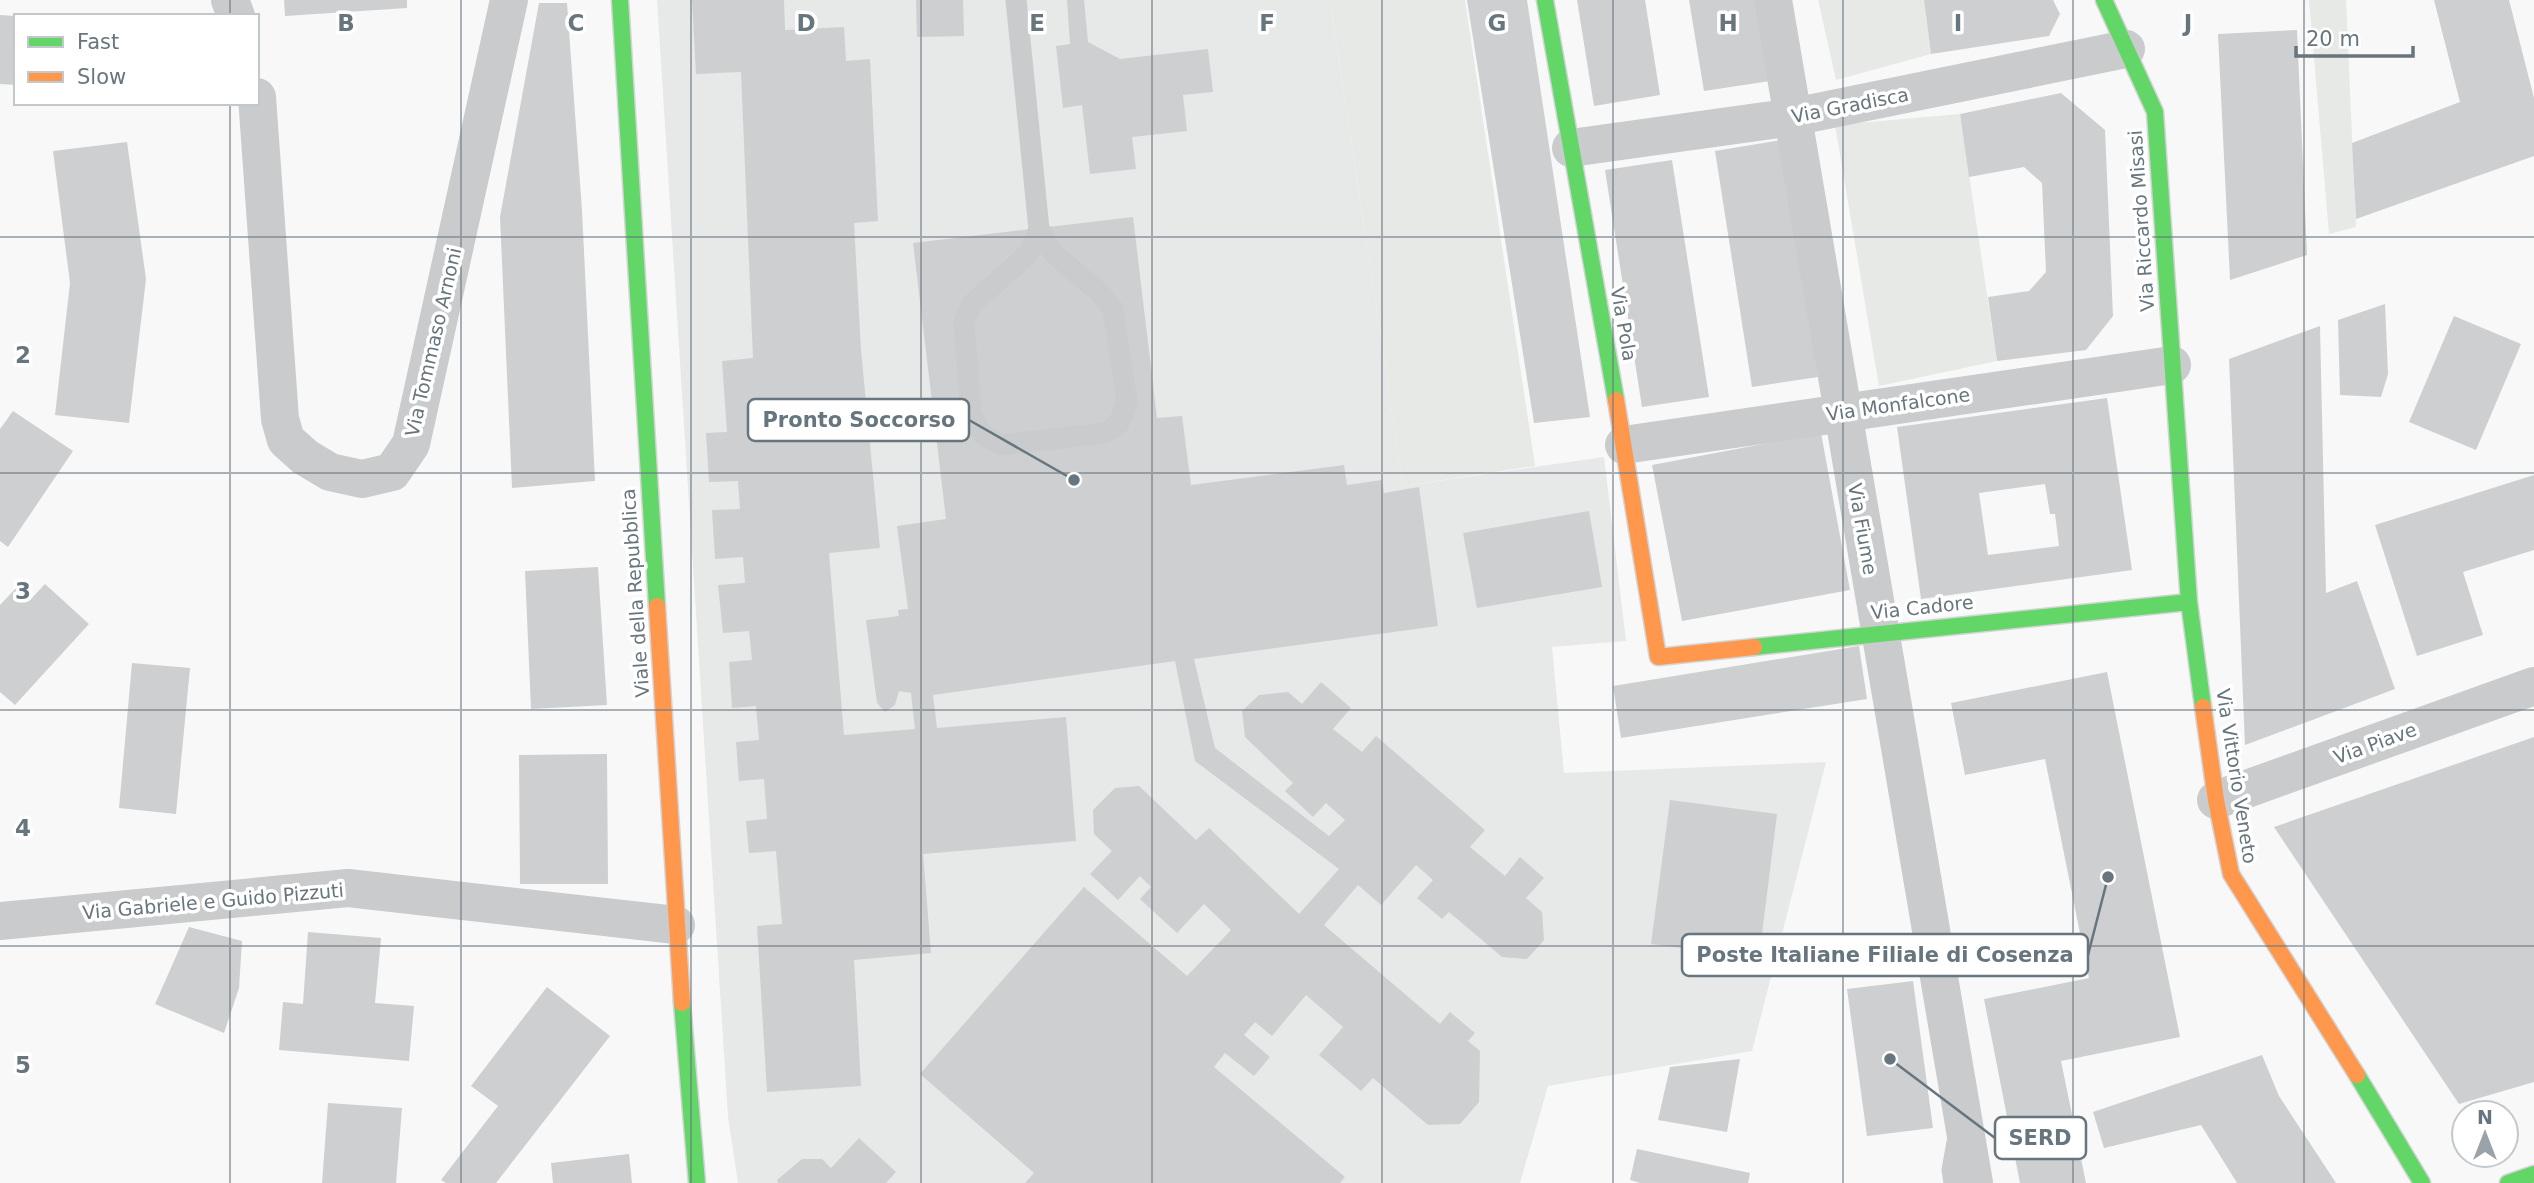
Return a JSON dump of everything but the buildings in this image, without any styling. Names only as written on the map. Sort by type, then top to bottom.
[{"type":"main road","name":"Viale della Repubblica","points":[[620,0],[676,925],[697,1183]]},
{"type":"main road","name":"Via Pola","points":[[1545,0],[1625,445],[1658,657]]},
{"type":"main road","name":"Via Riccardo Misasi","points":[[2104,0],[2155,112],[2172,365]]},
{"type":"main road","name":"Via Vittorio Veneto","points":[[2172,365],[2189,603],[2216,800],[2231,874],[2314,1004],[2422,1183]]},
{"type":"main road","name":"Via Cadore","points":[[1658,657],[1880,632],[2189,603]]},
{"type":"main road","points":[[2508,1183],[2534,1174]]},
{"type":"street","name":"Via Tommaso Arnoni","points":[[258,105],[280,419],[286,440],[304,457],[330,472],[362,479],[392,472],[411,444],[509,0]]},
{"type":"street","name":"Via Fiume","points":[[1773,0],[1974,1183]]},
{"type":"street","name":"Via Gradisca","points":[[1571,148],[1793,117],[2126,49]]},
{"type":"street","name":"Via Monfalcone","points":[[1625,445],[2172,365]]},
{"type":"street","name":"Via Piave","points":[[2216,800],[2534,686]]},
{"type":"street","name":"Via Gabriele e Guido Pizzuti","points":[[0,921],[348,888],[676,925]]},
{"type":"lane","points":[[1017,7],[1039,229],[1054,254],[1100,293],[1112,309],[1127,402],[1119,423],[1107,433],[1001,445],[982,434],[971,414],[964,323],[971,305],[1029,253],[1039,229]]},
{"type":"lane","points":[[1954,1183],[1952,1170],[1962,1112]]},
{"type":"shaded area","points":[[657,0],[1330,0],[1403,486],[1604,457],[1626,641],[1552,647],[1564,773],[1826,762],[1752,1051],[1548,1086],[1520,1183],[738,1183],[728,1117]]},
{"type":"shaded area","points":[[1330,0],[1465,0],[1535,466],[1403,486]]},
{"type":"shaded area","points":[[1818,0],[1924,0],[1931,54],[1836,80]]},
{"type":"shaded area","points":[[2309,0],[2346,0],[2356,227],[2329,234]]},
{"type":"shaded area","points":[[1960,114],[1997,361],[1879,386],[1835,125]]},
{"type":"traffic: fast","points":[[620,0],[657,606]]},
{"type":"traffic: fast","points":[[1545,0],[1616,400]]},
{"type":"traffic: fast","points":[[2104,0],[2155,112],[2189,602],[2203,707]]},
{"type":"traffic: fast","points":[[1754,647],[2189,602]]},
{"type":"traffic: fast","points":[[682,1003],[697,1183]]},
{"type":"traffic: fast","points":[[2357,1075],[2422,1183]]},
{"type":"traffic: fast","points":[[2508,1183],[2534,1174]]},
{"type":"traffic: slow","points":[[1616,400],[1658,657],[1754,647]]},
{"type":"traffic: slow","points":[[657,606],[682,1003]]},
{"type":"traffic: slow","points":[[2203,707],[2216,800],[2231,874],[2357,1075]]},
{"type":"place","name":"Pronto Soccorso","points":[[1074,480]]},
{"type":"place","name":"Poste Italiane Filiale di Cosenza","points":[[2108,877]]},
{"type":"place","name":"SERD","points":[[1890,1059]]}]
